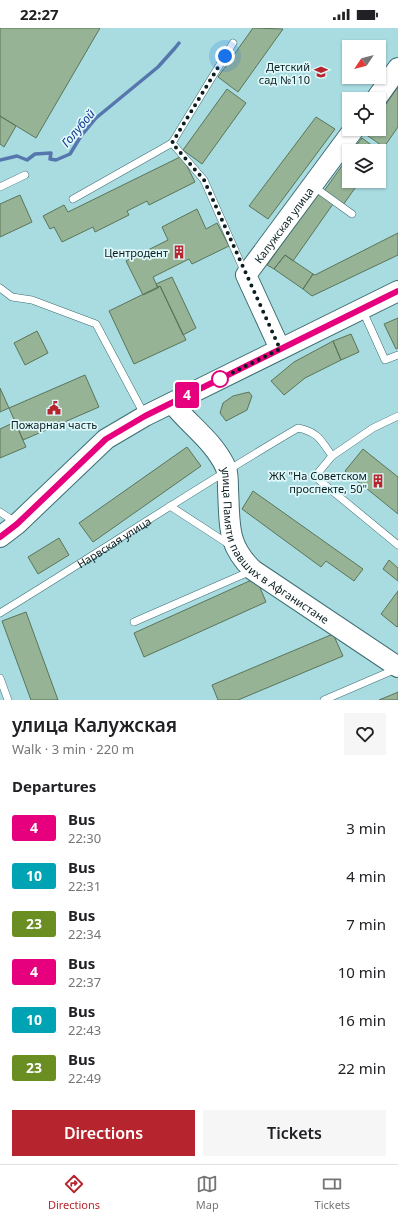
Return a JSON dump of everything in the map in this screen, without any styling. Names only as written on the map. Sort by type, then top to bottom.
[{"type":"street","points":[[381,92],[398,68]]},
{"type":"street","name":"Калужская улица","points":[[246,275],[349,136]]},
{"type":"street","points":[[246,275],[280,349]]},
{"type":"street","points":[[0,537],[17,524],[106,439],[145,416],[398,291]]},
{"type":"street","name":"улица Памяти павших в Афганистане","points":[[172,403],[181,415],[212,445],[227,470],[231,536],[235,549],[242,560],[253,570],[398,668]]},
{"type":"lane","points":[[73,199],[172,143],[233,43]]},
{"type":"lane","points":[[172,143],[204,180],[246,275]]},
{"type":"lane","points":[[0,187],[25,175]]},
{"type":"lane","points":[[313,186],[352,214]]},
{"type":"lane","points":[[0,288],[12,297],[32,300],[96,324],[145,416]]},
{"type":"lane","points":[[362,309],[384,360],[398,355]]},
{"type":"lane","points":[[398,416],[373,428],[332,456],[318,472],[319,480],[398,545]]},
{"type":"lane","name":"Нарвская улица","points":[[0,613],[99,553],[227,470],[298,428],[308,430],[318,436],[332,456]]},
{"type":"lane","points":[[170,506],[235,549]]},
{"type":"lane","points":[[0,512],[17,524]]},
{"type":"lane","points":[[134,622],[253,570]]},
{"type":"lane","points":[[324,700],[398,668]]},
{"type":"lane","points":[[0,678],[8,700]]},
{"type":"building","points":[[0,28],[100,28],[36,138],[0,116]]},
{"type":"building","points":[[253,28],[283,29],[238,92],[218,77]]},
{"type":"building","points":[[398,87],[398,127],[386,144],[380,144],[368,136],[386,136],[386,104]]},
{"type":"building","points":[[227,89],[246,103],[202,164],[183,150]]},
{"type":"building","points":[[0,116],[16,126],[4,147],[0,144]]},
{"type":"building","points":[[316,117],[335,129],[268,219],[249,206]]},
{"type":"building","points":[[362,138],[370,144],[357,144]]},
{"type":"building","points":[[182,156],[195,182],[149,205],[147,201],[127,211],[129,215],[95,232],[93,227],[62,242],[54,227],[50,229],[43,216],[64,205],[68,212]]},
{"type":"building","points":[[342,166],[342,188],[355,188],[343,205],[324,191]]},
{"type":"building","points":[[318,193],[333,204],[293,261],[285,255],[274,269],[267,265]]},
{"type":"building","points":[[20,195],[32,222],[0,237],[0,204]]},
{"type":"building","name":"Центродент","points":[[197,209],[206,229],[217,223],[229,246],[192,264],[189,259],[153,277],[158,288],[143,295],[126,261],[168,240],[162,227]]},
{"type":"building","points":[[398,233],[398,255],[312,296],[303,289],[313,274],[315,275]]},
{"type":"building","points":[[285,255],[313,274],[303,289],[274,269]]},
{"type":"building","points":[[172,277],[196,328],[183,335],[160,286],[158,288],[156,284]]},
{"type":"building","points":[[160,286],[186,340],[134,364],[109,311]]},
{"type":"building","points":[[398,318],[398,348],[396,349],[384,324]]},
{"type":"building","points":[[37,331],[48,353],[25,365],[14,343]]},
{"type":"building","points":[[351,334],[359,352],[341,360],[333,341]]},
{"type":"building","points":[[333,341],[341,360],[305,378],[284,395],[271,381],[294,362]]},
{"type":"building","name":"Пожарная часть","points":[[85,375],[99,407],[23,440],[9,408]]},
{"type":"building","points":[[0,388],[9,408],[0,412]]},
{"type":"building","points":[[249,392],[252,396],[247,410],[226,421],[220,413],[223,403],[233,396]]},
{"type":"building","points":[[15,422],[26,447],[0,458],[0,429]]},
{"type":"building","points":[[187,447],[201,466],[93,542],[79,523]]},
{"type":"building","name":"ЖК \"На Советском проспекте, 50\"","points":[[363,449],[398,477],[398,514],[345,471]]},
{"type":"building","points":[[253,491],[363,569],[354,581],[326,561],[321,567],[242,509]]},
{"type":"building","points":[[59,538],[69,555],[38,574],[28,557]]},
{"type":"building","points":[[389,560],[398,568],[398,581],[383,569]]},
{"type":"building","points":[[256,578],[266,602],[144,657],[134,633]]},
{"type":"building","points":[[398,591],[398,626],[397,627],[381,614]]},
{"type":"building","points":[[26,612],[58,700],[31,700],[2,621]]},
{"type":"building","points":[[333,634],[343,656],[238,700],[218,700],[212,685]]},
{"type":"building","points":[[398,692],[398,700],[379,700],[396,693]]},
{"type":"waterway","name":"Голубой","points":[[0,160],[17,156],[27,160],[35,154],[51,153],[50,159],[56,160],[70,154],[81,136],[96,118],[158,67],[179,43]]},
{"type":"bus line","name":"4","points":[[0,537],[17,524],[106,439],[145,416],[398,291]]},
{"type":"place","name":"Детский сад №110","points":[[321,72]]},
{"type":"place","name":"Центродент","points":[[179,252]]},
{"type":"place","name":"Пожарная часть","points":[[54,408]]},
{"type":"place","name":"ЖК \"На Советском проспекте, 50\"","points":[[378,481]]},
{"type":"route","points":[[220,379],[280,349],[204,180],[172,143],[225,56]]}]
